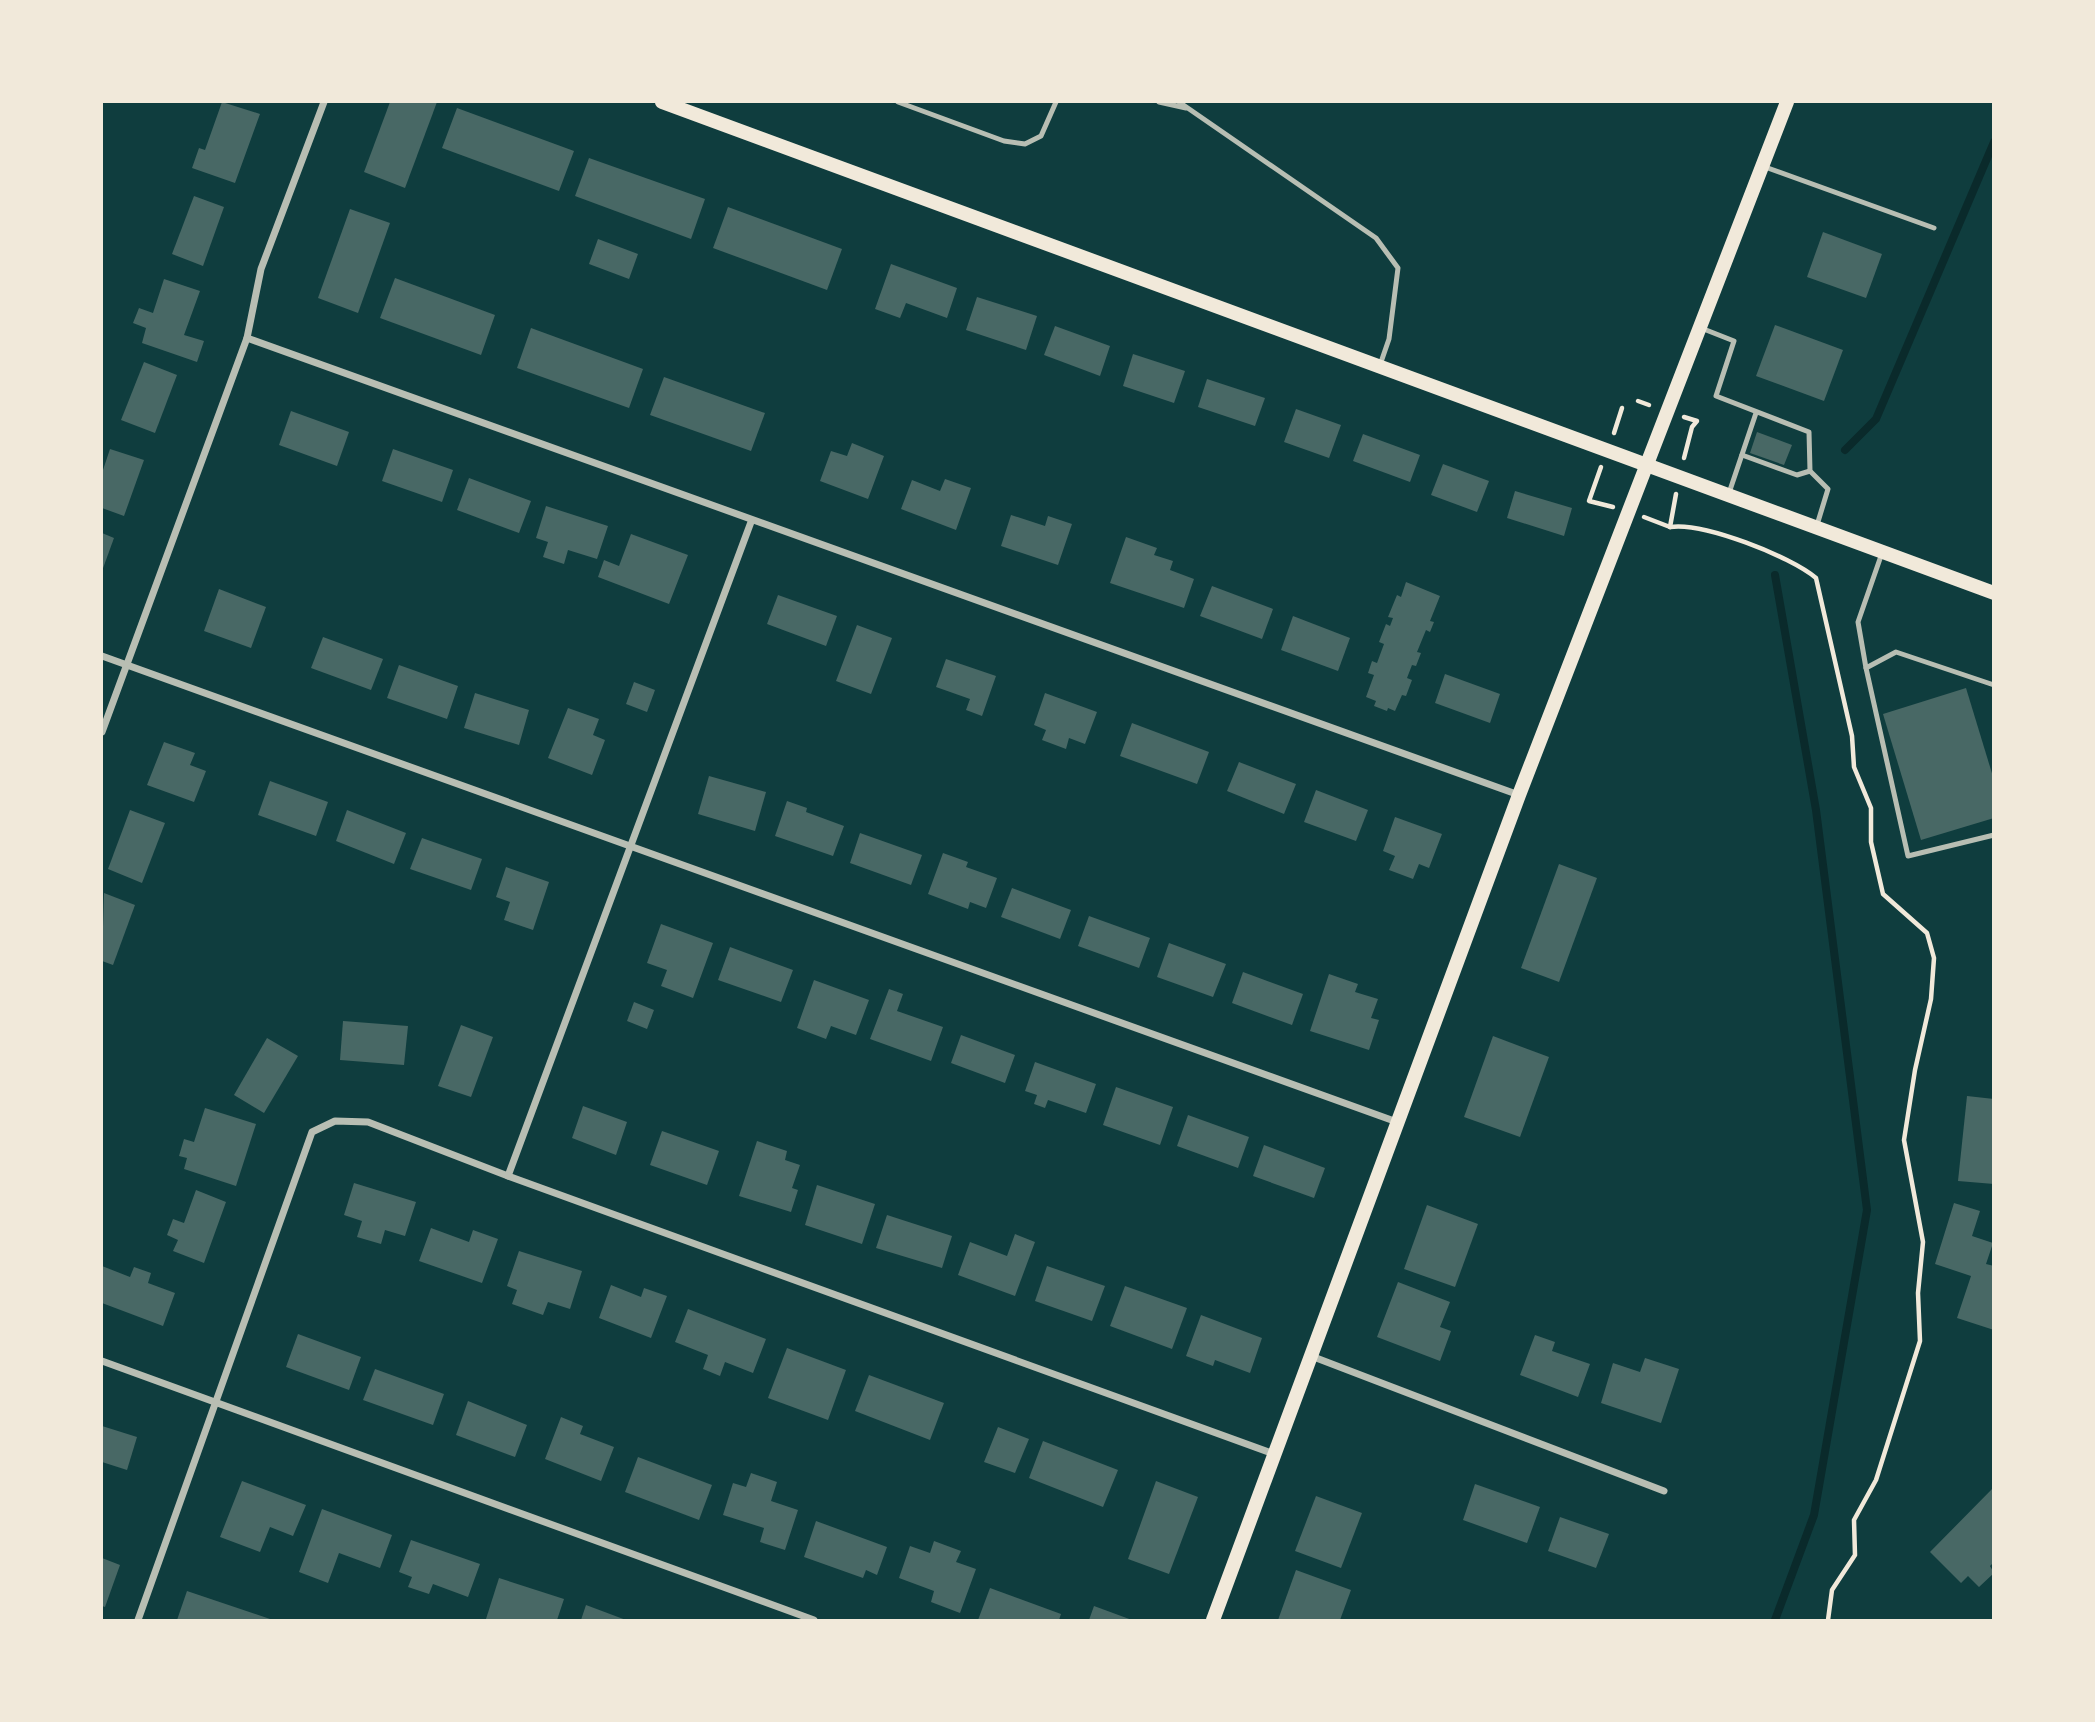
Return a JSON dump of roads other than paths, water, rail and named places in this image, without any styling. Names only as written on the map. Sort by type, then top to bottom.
[{"type":"main road","points":[[665,102],[1646,462],[1993,593]]},
{"type":"main road","points":[[1213,1620],[1519,795],[1787,102]]},
{"type":"street","points":[[102,732],[247,338],[261,269],[324,102]]},
{"type":"street","points":[[247,338],[751,522],[1519,795]]},
{"type":"street","points":[[508,1176],[751,522]]},
{"type":"street","points":[[102,656],[1398,1122]]},
{"type":"street","points":[[138,1620],[312,1132],[335,1121],[368,1122],[508,1176],[1275,1454]]},
{"type":"street","points":[[1311,1356],[1664,1491]]},
{"type":"street","points":[[102,1361],[814,1620]]},
{"type":"lane","points":[[898,102],[1004,141],[1025,144],[1041,136],[1056,102]]},
{"type":"lane","points":[[1159,102],[1189,109]]},
{"type":"lane","points":[[1179,102],[1376,238],[1398,268],[1389,339],[1380,365]]},
{"type":"lane","points":[[1762,166],[1934,228]]},
{"type":"lane","points":[[1699,327],[1734,341],[1716,396],[1809,432],[1810,471],[1828,489],[1816,525]]},
{"type":"lane","points":[[1729,493],[1756,413]]},
{"type":"lane","points":[[1742,455],[1797,475],[1810,471]]},
{"type":"lane","points":[[1883,550],[1858,622],[1908,856],[1993,835]]},
{"type":"lane","points":[[1866,668],[1896,652],[1993,685]]},
{"type":"waterway","points":[[1845,450],[1876,419],[1994,142]]},
{"type":"waterway","points":[[1775,575],[1816,810],[1867,1210],[1814,1515],[1775,1620]]}]
